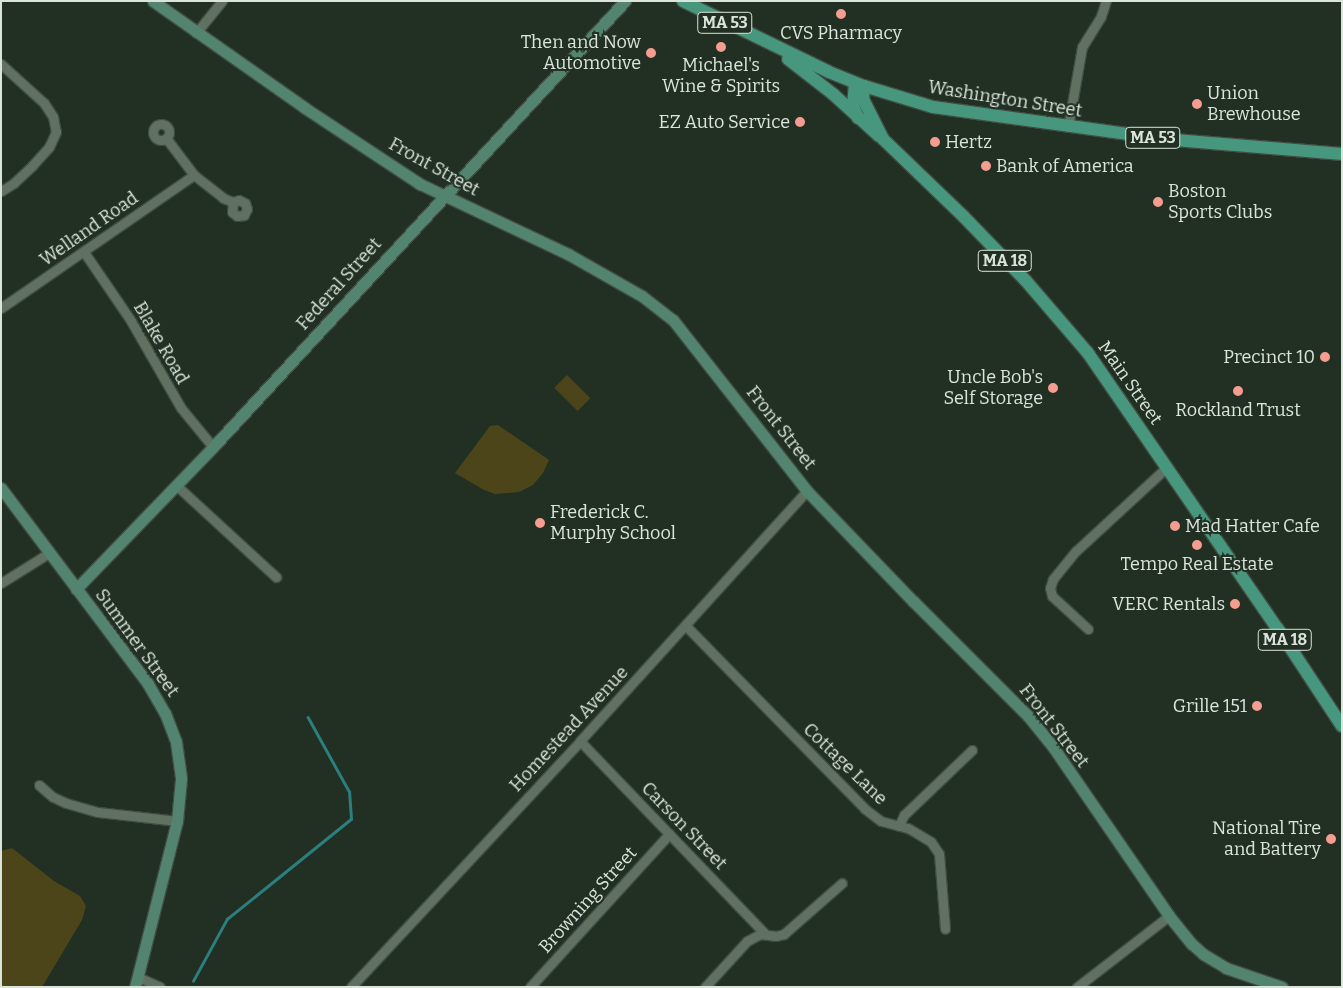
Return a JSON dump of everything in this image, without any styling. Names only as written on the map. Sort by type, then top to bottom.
[{"type":"main road","name":"Washington Street","points":[[683,1],[768,44],[859,84],[933,107],[1168,140],[1342,154]]},
{"type":"main road","points":[[768,44],[832,94],[859,120]]},
{"type":"main road","points":[[859,84],[853,105],[859,120]]},
{"type":"main road","name":"Main Street","points":[[859,84],[865,105],[883,139],[964,217],[1059,317],[1088,353],[1342,726]]},
{"type":"main road","name":"MA 18","points":[[859,120],[883,139]]},
{"type":"street","name":"Front Street","points":[[152,1],[305,108],[443,196],[568,254],[642,296],[662,311],[691,341],[807,491],[912,601],[1028,716],[1053,747],[1169,916],[1192,944],[1212,960],[1226,968],[1282,987]]},
{"type":"street","points":[[196,33],[222,1]]},
{"type":"street","name":"Federal Street","points":[[76,589],[213,448],[443,196],[625,1]]},
{"type":"street","points":[[1068,127],[1082,47],[1101,16],[1106,1]]},
{"type":"street","points":[[1,64],[44,102],[53,117],[56,132],[49,146],[32,166],[14,183],[1,191]]},
{"type":"street","points":[[166,138],[194,175],[223,198],[233,202]]},
{"type":"street","name":"Welland Road","points":[[1,308],[194,175]]},
{"type":"street","name":"Blake Road","points":[[84,252],[131,321],[177,401],[213,448]]},
{"type":"street","points":[[1088,628],[1056,600],[1050,592],[1051,584],[1057,572],[1076,552],[1167,467]]},
{"type":"street","points":[[176,485],[276,577]]},
{"type":"street","name":"Summer Street","points":[[1,488],[142,676],[165,713],[179,761],[181,799],[177,821],[136,982]]},
{"type":"street","name":"Homestead Avenue","points":[[356,985],[686,626],[807,491]]},
{"type":"street","points":[[1,583],[49,553]]},
{"type":"street","name":"Cottage Lane","points":[[686,626],[865,809],[881,821],[918,833],[936,847],[939,854],[945,929]]},
{"type":"street","name":"Carson Street","points":[[580,741],[765,934]]},
{"type":"street","points":[[899,826],[904,815],[972,750]]},
{"type":"street","points":[[39,785],[53,797],[66,804],[98,812],[177,821]]},
{"type":"street","name":"Browning Street","points":[[530,987],[669,834]]},
{"type":"street","points":[[705,987],[747,941],[760,934],[776,936],[791,929],[842,883]]},
{"type":"street","points":[[1077,987],[1169,916]]},
{"type":"street","points":[[136,982],[160,987]]},
{"type":"shaded area","points":[[567,375],[590,398],[578,411],[554,388]]},
{"type":"shaded area","points":[[498,425],[549,460],[543,473],[533,485],[519,492],[495,494],[484,490],[455,473],[490,426]]},
{"type":"shaded area","points":[[12,848],[54,881],[80,896],[86,906],[82,920],[42,987],[1,987],[1,851]]},
{"type":"waterway","points":[[193,981],[227,919],[351,819],[349,792],[308,718]]},
{"type":"place","name":"CVS Pharmacy","points":[[841,14]]},
{"type":"place","name":"Michael's Wine & Spirits","points":[[721,47]]},
{"type":"place","name":"Then and Now Automotive","points":[[651,53]]},
{"type":"place","name":"Union Brewhouse","points":[[1197,104]]},
{"type":"place","name":"EZ Auto Service","points":[[800,122]]},
{"type":"place","name":"Hertz","points":[[935,142]]},
{"type":"place","name":"Bank of America","points":[[986,166]]},
{"type":"place","name":"Boston Sports Clubs","points":[[1158,202]]},
{"type":"place","name":"Precinct 10","points":[[1325,357]]},
{"type":"place","name":"Uncle Bob's Self Storage","points":[[1053,388]]},
{"type":"place","name":"Rockland Trust","points":[[1238,391]]},
{"type":"place","name":"Frederick C. Murphy School","points":[[540,523]]},
{"type":"place","name":"Mad Hatter Cafe","points":[[1175,526]]},
{"type":"place","name":"Tempo Real Estate","points":[[1197,545]]},
{"type":"place","name":"VERC Rentals","points":[[1235,604]]},
{"type":"place","name":"Grille 151","points":[[1257,706]]},
{"type":"place","name":"National Tire and Battery","points":[[1331,839]]}]
